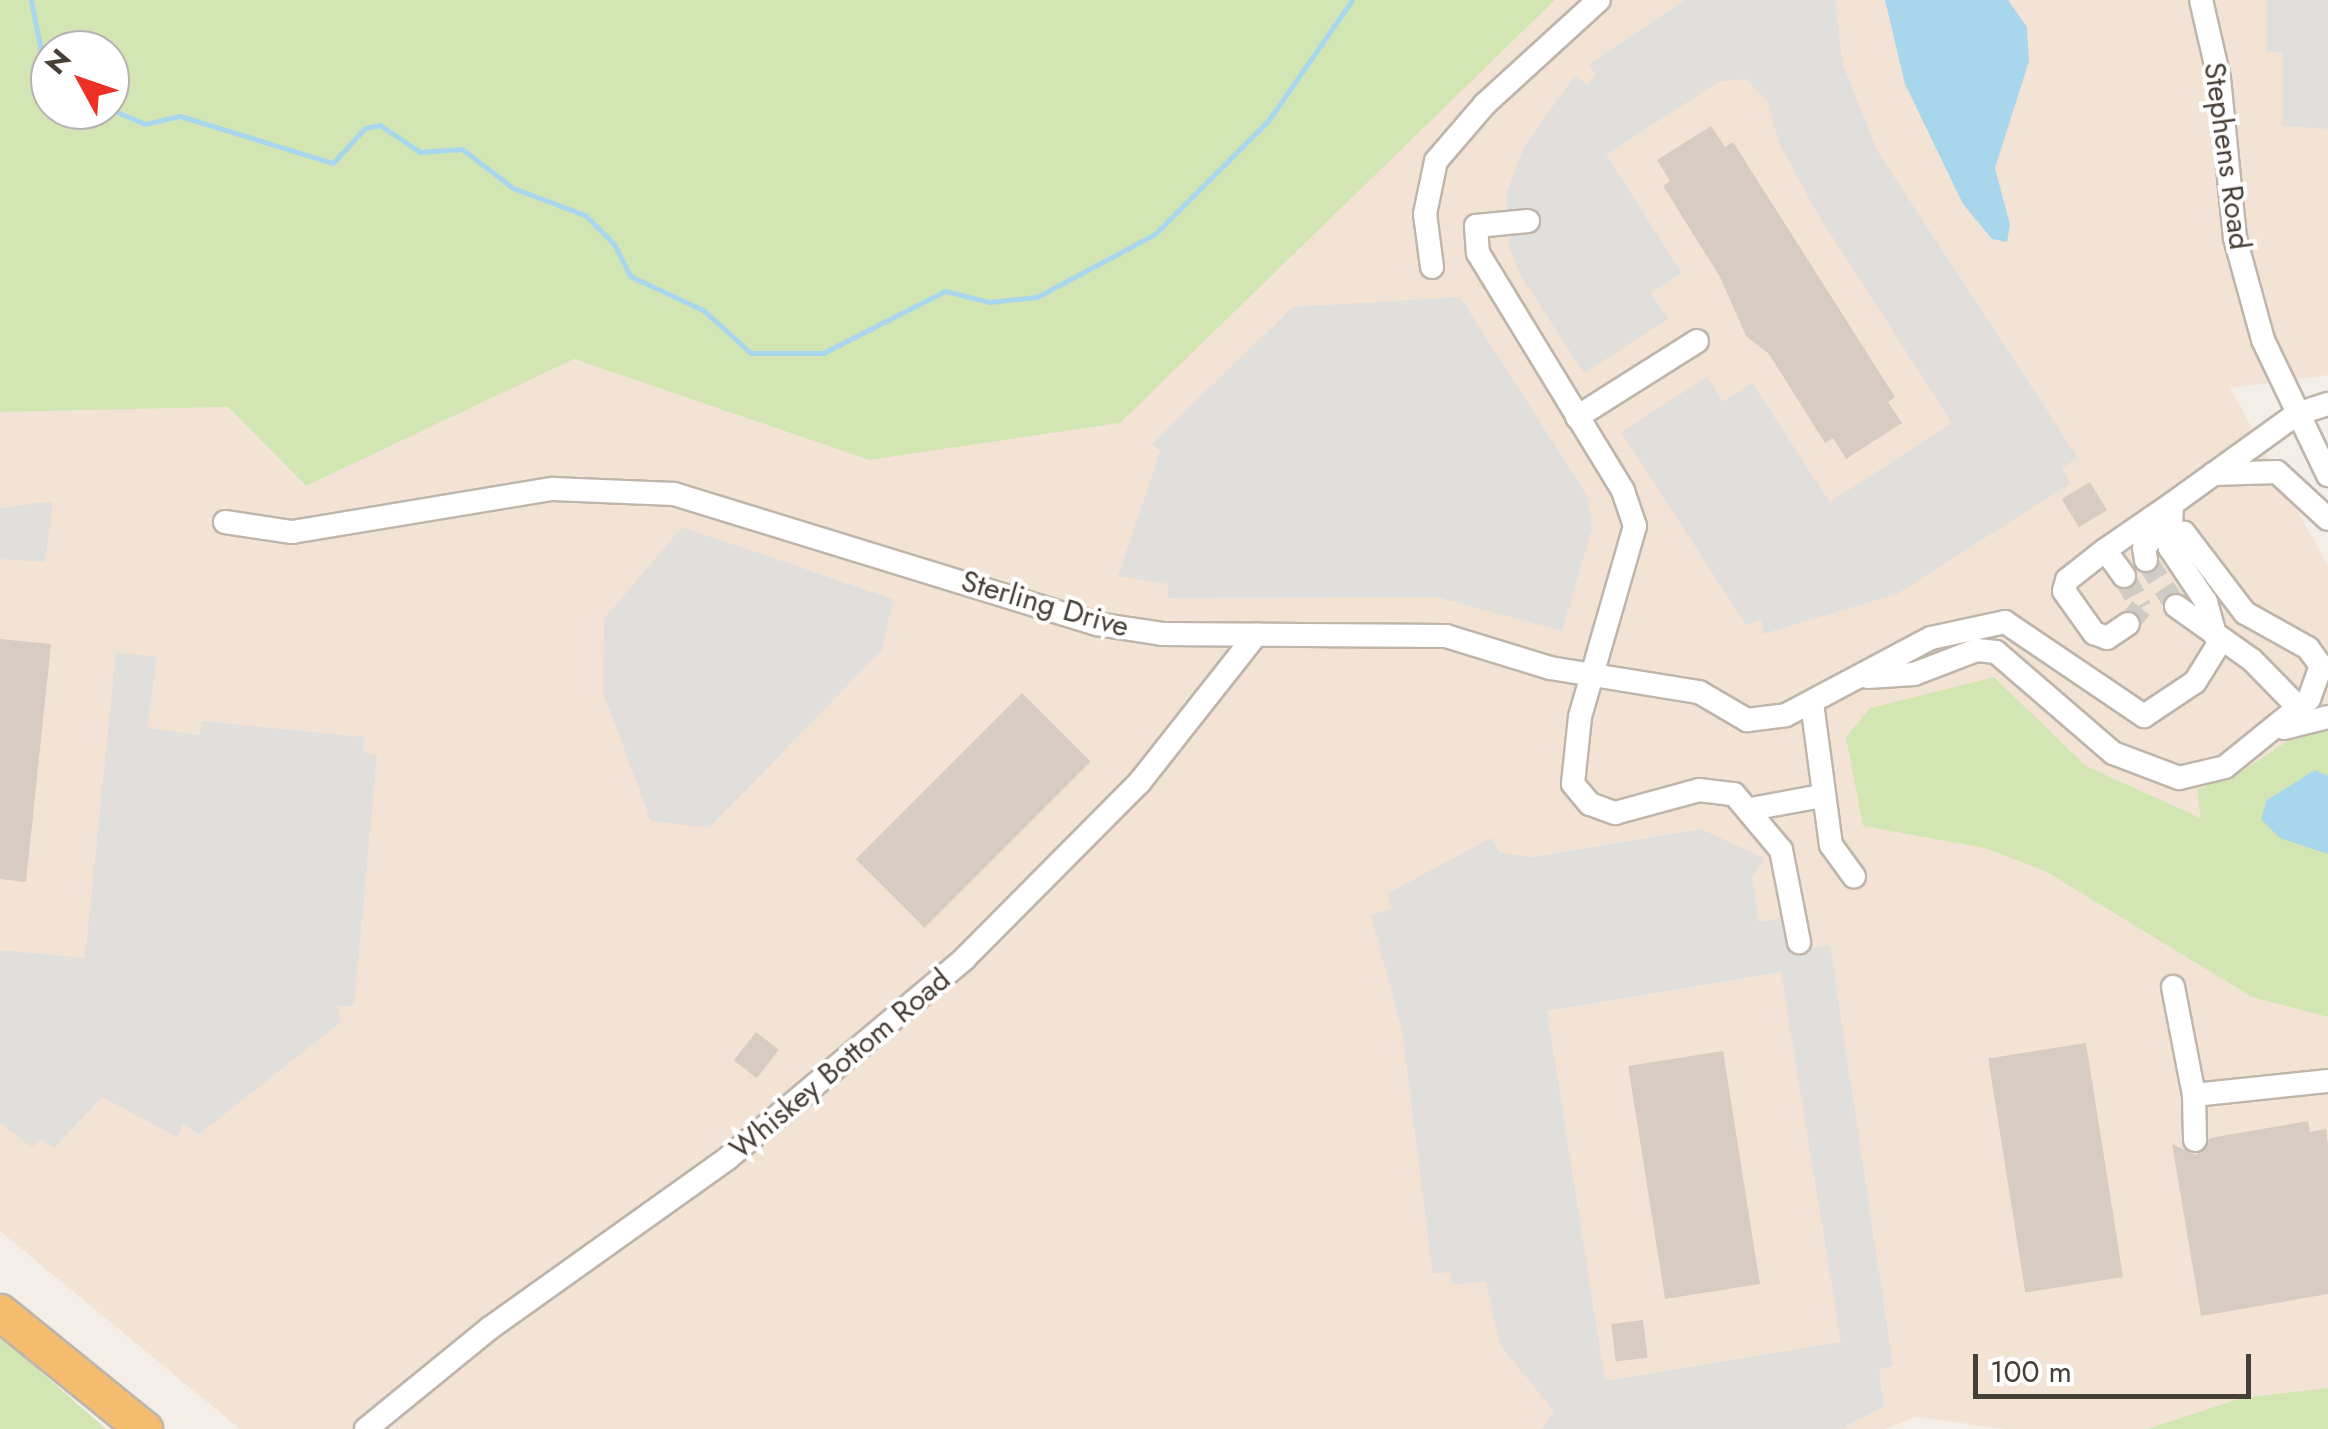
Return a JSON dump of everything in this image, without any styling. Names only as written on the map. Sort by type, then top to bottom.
[{"type":"highway","points":[[0,1312],[144,1429]]},
{"type":"street","points":[[1432,266],[1425,214],[1436,161],[1485,104],[1599,0]]},
{"type":"street","name":"Stephens Road","points":[[2200,0],[2219,78],[2235,238],[2263,340],[2328,475]]},
{"type":"street","points":[[1528,221],[1476,226],[1478,252],[1623,491],[1635,526],[1576,746],[1579,796],[1615,813],[1717,789],[1751,808],[1781,850],[1799,942]]},
{"type":"street","points":[[1576,418],[1697,341]]},
{"type":"street","points":[[2146,560],[2144,548],[2204,475],[2296,414],[2328,404]]},
{"type":"street","points":[[2204,475],[2277,472],[2328,519]]},
{"type":"street","name":"Sterling Drive","points":[[225,522],[292,532],[554,489],[674,494],[1097,624],[1256,635],[1446,636],[1595,677],[1699,692],[1747,720],[1812,702],[1931,638],[2005,622],[2144,716],[2204,672],[2218,635]]},
{"type":"street","points":[[2128,624],[2107,638],[2094,633],[2064,592],[2067,580],[2105,550],[2172,518]]},
{"type":"street","points":[[2172,518],[2170,548],[2218,635]]},
{"type":"street","name":"Sterling Drive","points":[[1859,677],[1914,674],[1977,650],[1996,652],[2103,748],[2179,778],[2224,767],[2276,732],[2300,709],[2322,678],[2317,656],[2245,613],[2172,518]]},
{"type":"street","points":[[2105,550],[2124,576]]},
{"type":"street","points":[[2176,606],[2218,635],[2300,709]]},
{"type":"street","name":"Whiskey Bottom Road","points":[[366,1429],[490,1328],[742,1146],[964,959],[1139,783],[1256,635]]},
{"type":"street","points":[[1812,702],[1821,796],[1831,845],[1854,876]]},
{"type":"street","points":[[2276,732],[2328,717]]},
{"type":"street","points":[[1751,808],[1821,796]]},
{"type":"street","points":[[2173,987],[2194,1095],[2195,1140]]},
{"type":"street","points":[[2194,1095],[2328,1081]]},
{"type":"shaded area","points":[[1555,0],[2328,0],[2328,375],[2230,388],[2328,566],[2328,725],[2305,729],[2235,776],[2197,789],[2202,818],[2086,766],[1994,677],[1863,826],[1984,848],[2045,871],[2252,997],[2328,1017],[2328,1388],[2241,1398],[2147,1429],[2005,1429],[1916,1417],[1885,1429],[240,1429],[0,1231],[0,412],[228,407],[306,486],[574,359],[869,460],[1119,423]]},
{"type":"shaded area","points":[[1685,0],[1835,0],[1843,65],[1878,152],[2078,458],[2062,468],[2071,483],[1897,594],[1763,634],[1761,620],[1746,625],[1621,432],[1707,377],[1723,402],[1752,383],[1830,502],[1952,423],[1817,213],[1779,143],[1768,102],[1746,79],[1718,82],[1606,155],[1682,273],[1651,293],[1668,319],[1584,373],[1522,278],[1510,249],[1506,195],[1524,147],[1575,75],[1587,85],[1596,75],[1589,64]]},
{"type":"shaded area","points":[[2266,0],[2328,0],[2328,129],[2282,126],[2282,53],[2266,51]]},
{"type":"shaded area","points":[[1460,297],[1588,497],[1592,529],[1562,631],[1436,597],[1168,598],[1168,584],[1118,576],[1160,452],[1152,443],[1293,307]]},
{"type":"shaded area","points":[[53,501],[45,562],[0,559],[0,508]]},
{"type":"shaded area","points":[[682,527],[893,599],[882,650],[709,828],[651,821],[603,692],[604,619]]},
{"type":"shaded area","points":[[116,652],[156,657],[148,728],[199,735],[202,721],[364,737],[363,752],[377,755],[354,1006],[336,1006],[341,1022],[198,1135],[184,1123],[177,1137],[102,1097],[54,1148],[41,1139],[32,1148],[0,1122],[0,950],[85,958]]},
{"type":"shaded area","points":[[1701,829],[1764,858],[1752,878],[1759,922],[1807,914],[1813,948],[1830,945],[1893,1366],[1879,1369],[1884,1406],[1841,1429],[1541,1429],[1554,1411],[1500,1345],[1486,1281],[1452,1285],[1449,1272],[1433,1274],[1402,1031],[1371,915],[1392,909],[1388,893],[1491,838],[1500,853],[1532,857]],"holes":[[[1781,972],[1841,1342],[1605,1381],[1547,1011]]]},
{"type":"green space","points":[[0,0],[1555,0],[1120,423],[869,460],[574,359],[306,486],[228,407],[0,412]]},
{"type":"green space","points":[[1994,677],[2086,766],[2201,818],[2197,789],[2235,776],[2305,729],[2328,725],[2328,1017],[2252,997],[2045,871],[1984,848],[1863,826],[1846,737],[1870,708]]},
{"type":"green space","points":[[0,1336],[106,1429],[0,1429]]},
{"type":"green space","points":[[2328,1388],[2328,1429],[2147,1429],[2241,1398]]},
{"type":"water","points":[[1885,0],[2008,0],[2027,27],[2029,61],[1995,168],[2010,225],[2007,242],[1992,239],[1963,204],[1905,84]]},
{"type":"water","points":[[2315,770],[2328,776],[2328,854],[2280,838],[2261,819],[2267,800]]},
{"type":"building","points":[[1711,126],[1725,147],[1733,142],[1895,397],[1888,402],[1902,423],[1846,459],[1833,438],[1825,443],[1769,354],[1746,336],[1720,277],[1663,186],[1670,181],[1657,160]]},
{"type":"building","points":[[2090,482],[2107,510],[2079,527],[2062,499]]},
{"type":"building","points":[[0,639],[51,644],[26,882],[0,879]]},
{"type":"building","points":[[1022,693],[1091,762],[924,928],[856,859]]},
{"type":"building","points":[[756,1032],[779,1050],[757,1078],[734,1060]]},
{"type":"building","points":[[2086,1043],[2123,1277],[2025,1293],[1988,1058]]},
{"type":"building","points":[[1723,1051],[1760,1284],[1665,1299],[1628,1066]]},
{"type":"building","points":[[2308,1121],[2310,1132],[2326,1129],[2328,1144],[2328,1294],[2201,1316],[2172,1144],[2196,1155],[2210,1138]]},
{"type":"building","points":[[1643,1320],[1648,1358],[1616,1362],[1611,1324]]},
{"type":"waterway","points":[[31,0],[37,30]]},
{"type":"waterway","points":[[130,118],[145,124],[180,116],[333,163],[365,128],[380,125],[420,152],[462,149],[513,188],[585,215],[614,244],[630,276],[703,310],[751,353],[823,353],[945,291],[989,302],[1037,297],[1155,234],[1268,121],[1352,0]]},
{"type":"tunnel","points":[[2146,560],[2176,606]]},
{"type":"tunnel","points":[[2124,576],[2141,608],[2128,624]]}]
